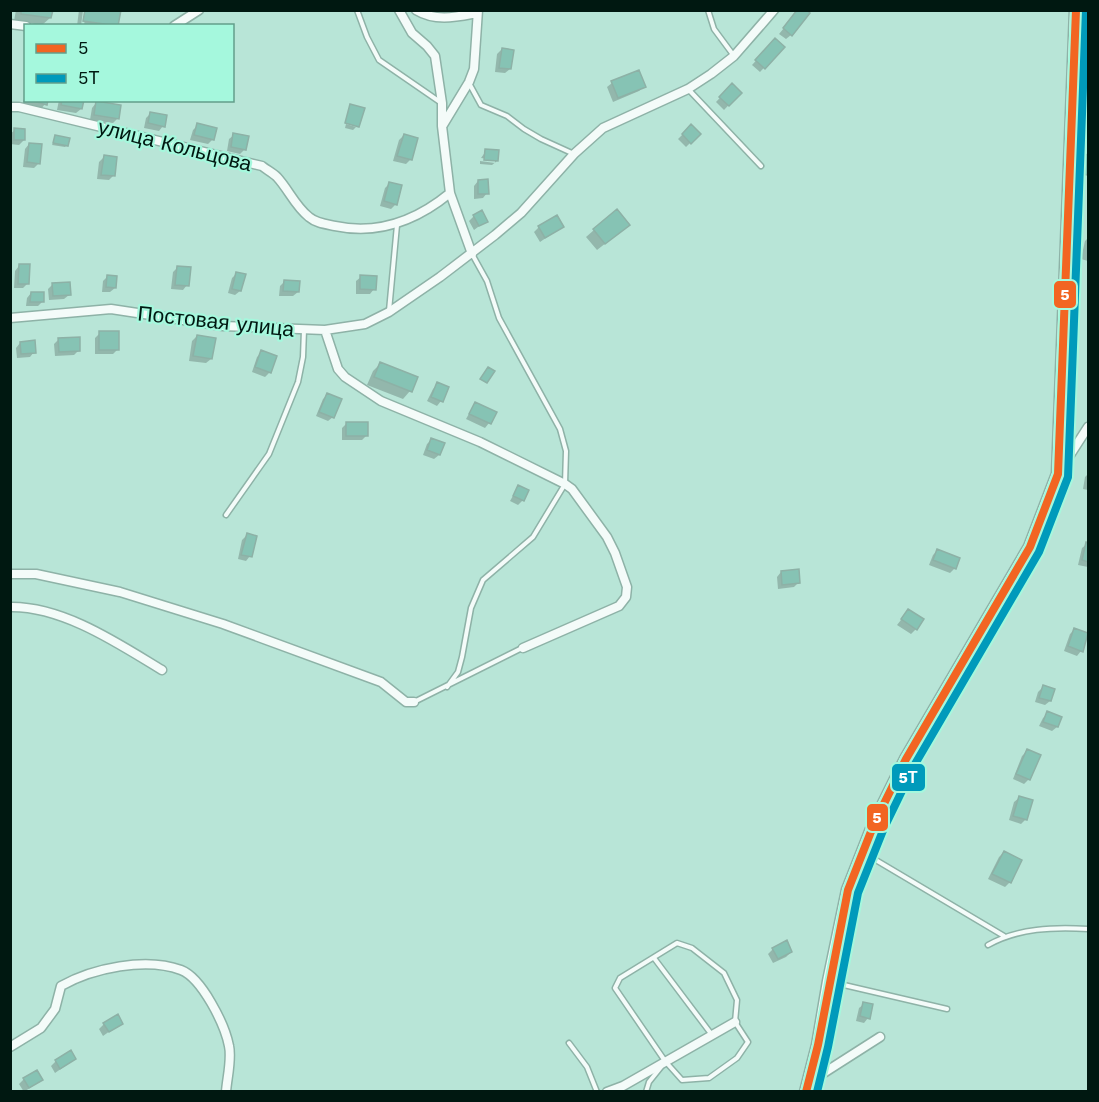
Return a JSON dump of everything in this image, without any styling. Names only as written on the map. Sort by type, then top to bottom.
[{"type":"main road","points":[[807,1090],[849,890],[874,824],[906,759],[1030,547],[1058,474],[1076,10]]},
{"type":"street","points":[[177,24],[199,10]]},
{"type":"street","points":[[399,10],[412,33],[435,56],[442,103],[442,126],[450,193],[472,254]]},
{"type":"street","points":[[416,10],[425,16],[441,18],[478,12],[474,69],[469,82],[442,126]]},
{"type":"street","name":"Постовая улица","points":[[10,318],[111,309],[223,326],[325,330],[365,324],[389,312],[472,254],[521,213],[574,154],[603,128],[688,89],[734,56],[774,10]]},
{"type":"street","name":"улица Кольцова","points":[[10,107],[19,107],[262,166],[276,176],[299,208],[316,222],[344,228],[375,229],[397,225],[435,206],[450,193]]},
{"type":"street","points":[[325,330],[338,369],[345,377],[381,401],[480,442],[565,484],[572,489],[607,537],[627,588],[626,597],[619,606],[523,648]]},
{"type":"street","points":[[1058,474],[1089,427]]},
{"type":"street","points":[[10,574],[36,574],[120,592],[223,624],[381,682],[406,702],[414,702]]},
{"type":"street","points":[[10,607],[23,607],[58,615],[120,644],[162,670]]},
{"type":"street","points":[[10,1047],[41,1028],[56,1009],[61,986],[79,976],[121,966],[148,964],[183,970],[201,986],[219,1019],[230,1047],[225,1092]]},
{"type":"street","points":[[607,1092],[623,1086],[735,1022]]},
{"type":"street","points":[[807,1090],[880,1037]]},
{"type":"lane","points":[[357,10],[379,60],[442,103]]},
{"type":"lane","points":[[708,10],[714,29],[734,56]]},
{"type":"lane","points":[[469,82],[482,105],[507,116],[532,134],[574,154]]},
{"type":"lane","points":[[688,89],[761,166]]},
{"type":"lane","points":[[389,312],[397,225]]},
{"type":"lane","points":[[447,687],[458,672],[471,608],[483,580],[533,537],[565,484],[566,451],[560,429],[499,318],[487,281],[472,254]]},
{"type":"lane","points":[[226,515],[269,454],[298,382],[303,357],[304,330]]},
{"type":"lane","points":[[414,702],[523,648]]},
{"type":"lane","points":[[863,852],[1004,936]]},
{"type":"lane","points":[[988,945],[1004,936],[1054,927],[1089,929]]},
{"type":"lane","points":[[677,943],[692,948],[724,973],[737,1000],[735,1022],[747,1042],[737,1058],[709,1078],[682,1080],[665,1062],[615,988],[620,978],[677,943]]},
{"type":"lane","points":[[654,958],[712,1035]]},
{"type":"lane","points":[[829,981],[947,1009]]},
{"type":"lane","points":[[569,1043],[587,1067],[597,1092]]},
{"type":"lane","points":[[646,1092],[649,1082],[665,1062]]},
{"type":"building","points":[[21,10],[53,10],[51,18],[21,14]]},
{"type":"building","points":[[85,10],[121,10],[118,24],[83,21]]},
{"type":"building","points":[[797,10],[807,10],[810,13],[792,36],[783,28]]},
{"type":"building","points":[[775,38],[785,47],[765,69],[755,60]]},
{"type":"building","points":[[502,48],[514,50],[511,69],[499,68]]},
{"type":"building","points":[[639,70],[646,87],[618,98],[611,81]]},
{"type":"building","points":[[732,83],[742,93],[729,106],[719,97]]},
{"type":"building","points":[[62,102],[84,102],[82,109],[61,105]]},
{"type":"building","points":[[96,102],[121,105],[119,119],[94,115]]},
{"type":"building","points":[[350,104],[365,108],[359,127],[345,123]]},
{"type":"building","points":[[150,112],[167,115],[165,127],[148,123]]},
{"type":"building","points":[[197,123],[217,128],[214,140],[194,135]]},
{"type":"building","points":[[691,124],[701,134],[691,144],[682,134]]},
{"type":"building","points":[[14,128],[25,129],[25,140],[14,140]]},
{"type":"building","points":[[233,133],[249,136],[246,150],[231,147]]},
{"type":"building","points":[[404,134],[418,138],[412,160],[397,156]]},
{"type":"building","points":[[55,135],[70,138],[68,146],[53,143]]},
{"type":"building","points":[[29,143],[42,144],[40,164],[27,162]]},
{"type":"building","points":[[485,149],[499,150],[498,161],[484,160]]},
{"type":"building","points":[[1081,153],[1088,155],[1088,175],[1077,173]]},
{"type":"building","points":[[104,155],[117,157],[115,176],[101,175]]},
{"type":"building","points":[[488,179],[489,194],[478,194],[478,180]]},
{"type":"building","points":[[389,182],[402,185],[397,205],[384,201]]},
{"type":"building","points":[[617,209],[630,225],[605,244],[593,229]]},
{"type":"building","points":[[482,210],[488,222],[479,226],[473,215]]},
{"type":"building","points":[[557,215],[564,227],[545,238],[538,226]]},
{"type":"building","points":[[19,264],[30,264],[29,284],[18,284]]},
{"type":"building","points":[[177,266],[191,267],[189,286],[175,285]]},
{"type":"building","points":[[236,272],[246,274],[241,291],[232,289]]},
{"type":"building","points":[[107,275],[117,276],[116,288],[106,287]]},
{"type":"building","points":[[360,275],[377,276],[376,290],[360,289]]},
{"type":"building","points":[[284,280],[300,281],[299,292],[283,291]]},
{"type":"building","points":[[70,282],[71,295],[53,296],[52,283]]},
{"type":"building","points":[[31,292],[44,292],[44,302],[30,302]]},
{"type":"building","points":[[99,331],[119,331],[119,350],[99,350]]},
{"type":"building","points":[[197,335],[216,338],[212,359],[193,356]]},
{"type":"building","points":[[80,337],[80,351],[59,352],[58,338]]},
{"type":"building","points":[[35,340],[36,353],[21,354],[20,342]]},
{"type":"building","points":[[261,350],[277,356],[271,373],[255,367]]},
{"type":"building","points":[[380,362],[418,377],[412,392],[374,377]]},
{"type":"building","points":[[488,367],[495,371],[487,383],[480,379]]},
{"type":"building","points":[[437,382],[449,387],[443,402],[431,397]]},
{"type":"building","points":[[327,393],[342,399],[334,418],[319,412]]},
{"type":"building","points":[[475,402],[497,412],[491,424],[469,414]]},
{"type":"building","points":[[346,422],[368,422],[368,436],[346,436]]},
{"type":"building","points":[[431,438],[445,443],[440,455],[427,450]]},
{"type":"building","points":[[518,485],[529,490],[524,501],[513,496]]},
{"type":"building","points":[[247,533],[257,536],[252,557],[241,555]]},
{"type":"building","points":[[1086,542],[1088,543],[1088,562],[1082,560]]},
{"type":"building","points":[[937,549],[960,558],[956,569],[933,560]]},
{"type":"building","points":[[799,569],[800,583],[782,585],[781,571]]},
{"type":"building","points":[[908,609],[924,619],[917,630],[901,619]]},
{"type":"building","points":[[1074,628],[1088,633],[1083,652],[1068,646]]},
{"type":"building","points":[[1043,685],[1055,689],[1051,701],[1039,698]]},
{"type":"building","points":[[1047,711],[1062,717],[1058,727],[1043,722]]},
{"type":"building","points":[[1027,749],[1041,755],[1030,780],[1016,774]]},
{"type":"building","points":[[1019,796],[1033,800],[1027,820],[1013,816]]},
{"type":"building","points":[[1004,851],[1022,860],[1011,883],[992,874]]},
{"type":"building","points":[[787,940],[792,952],[778,959],[772,948]]},
{"type":"building","points":[[863,1002],[873,1004],[870,1019],[860,1016]]},
{"type":"building","points":[[118,1014],[123,1024],[109,1032],[103,1023]]},
{"type":"building","points":[[71,1050],[76,1059],[60,1069],[55,1060]]},
{"type":"building","points":[[37,1070],[43,1080],[29,1088],[23,1078]]},
{"type":"transit line","name":"5","points":[[806,1092],[818,1045],[848,890],[874,824],[906,759],[1030,547],[1058,474],[1076,10]]},
{"type":"transit line","name":"5Т","points":[[817,1092],[858,893],[884,828],[915,764],[1039,552],[1068,477],[1086,10]]}]
